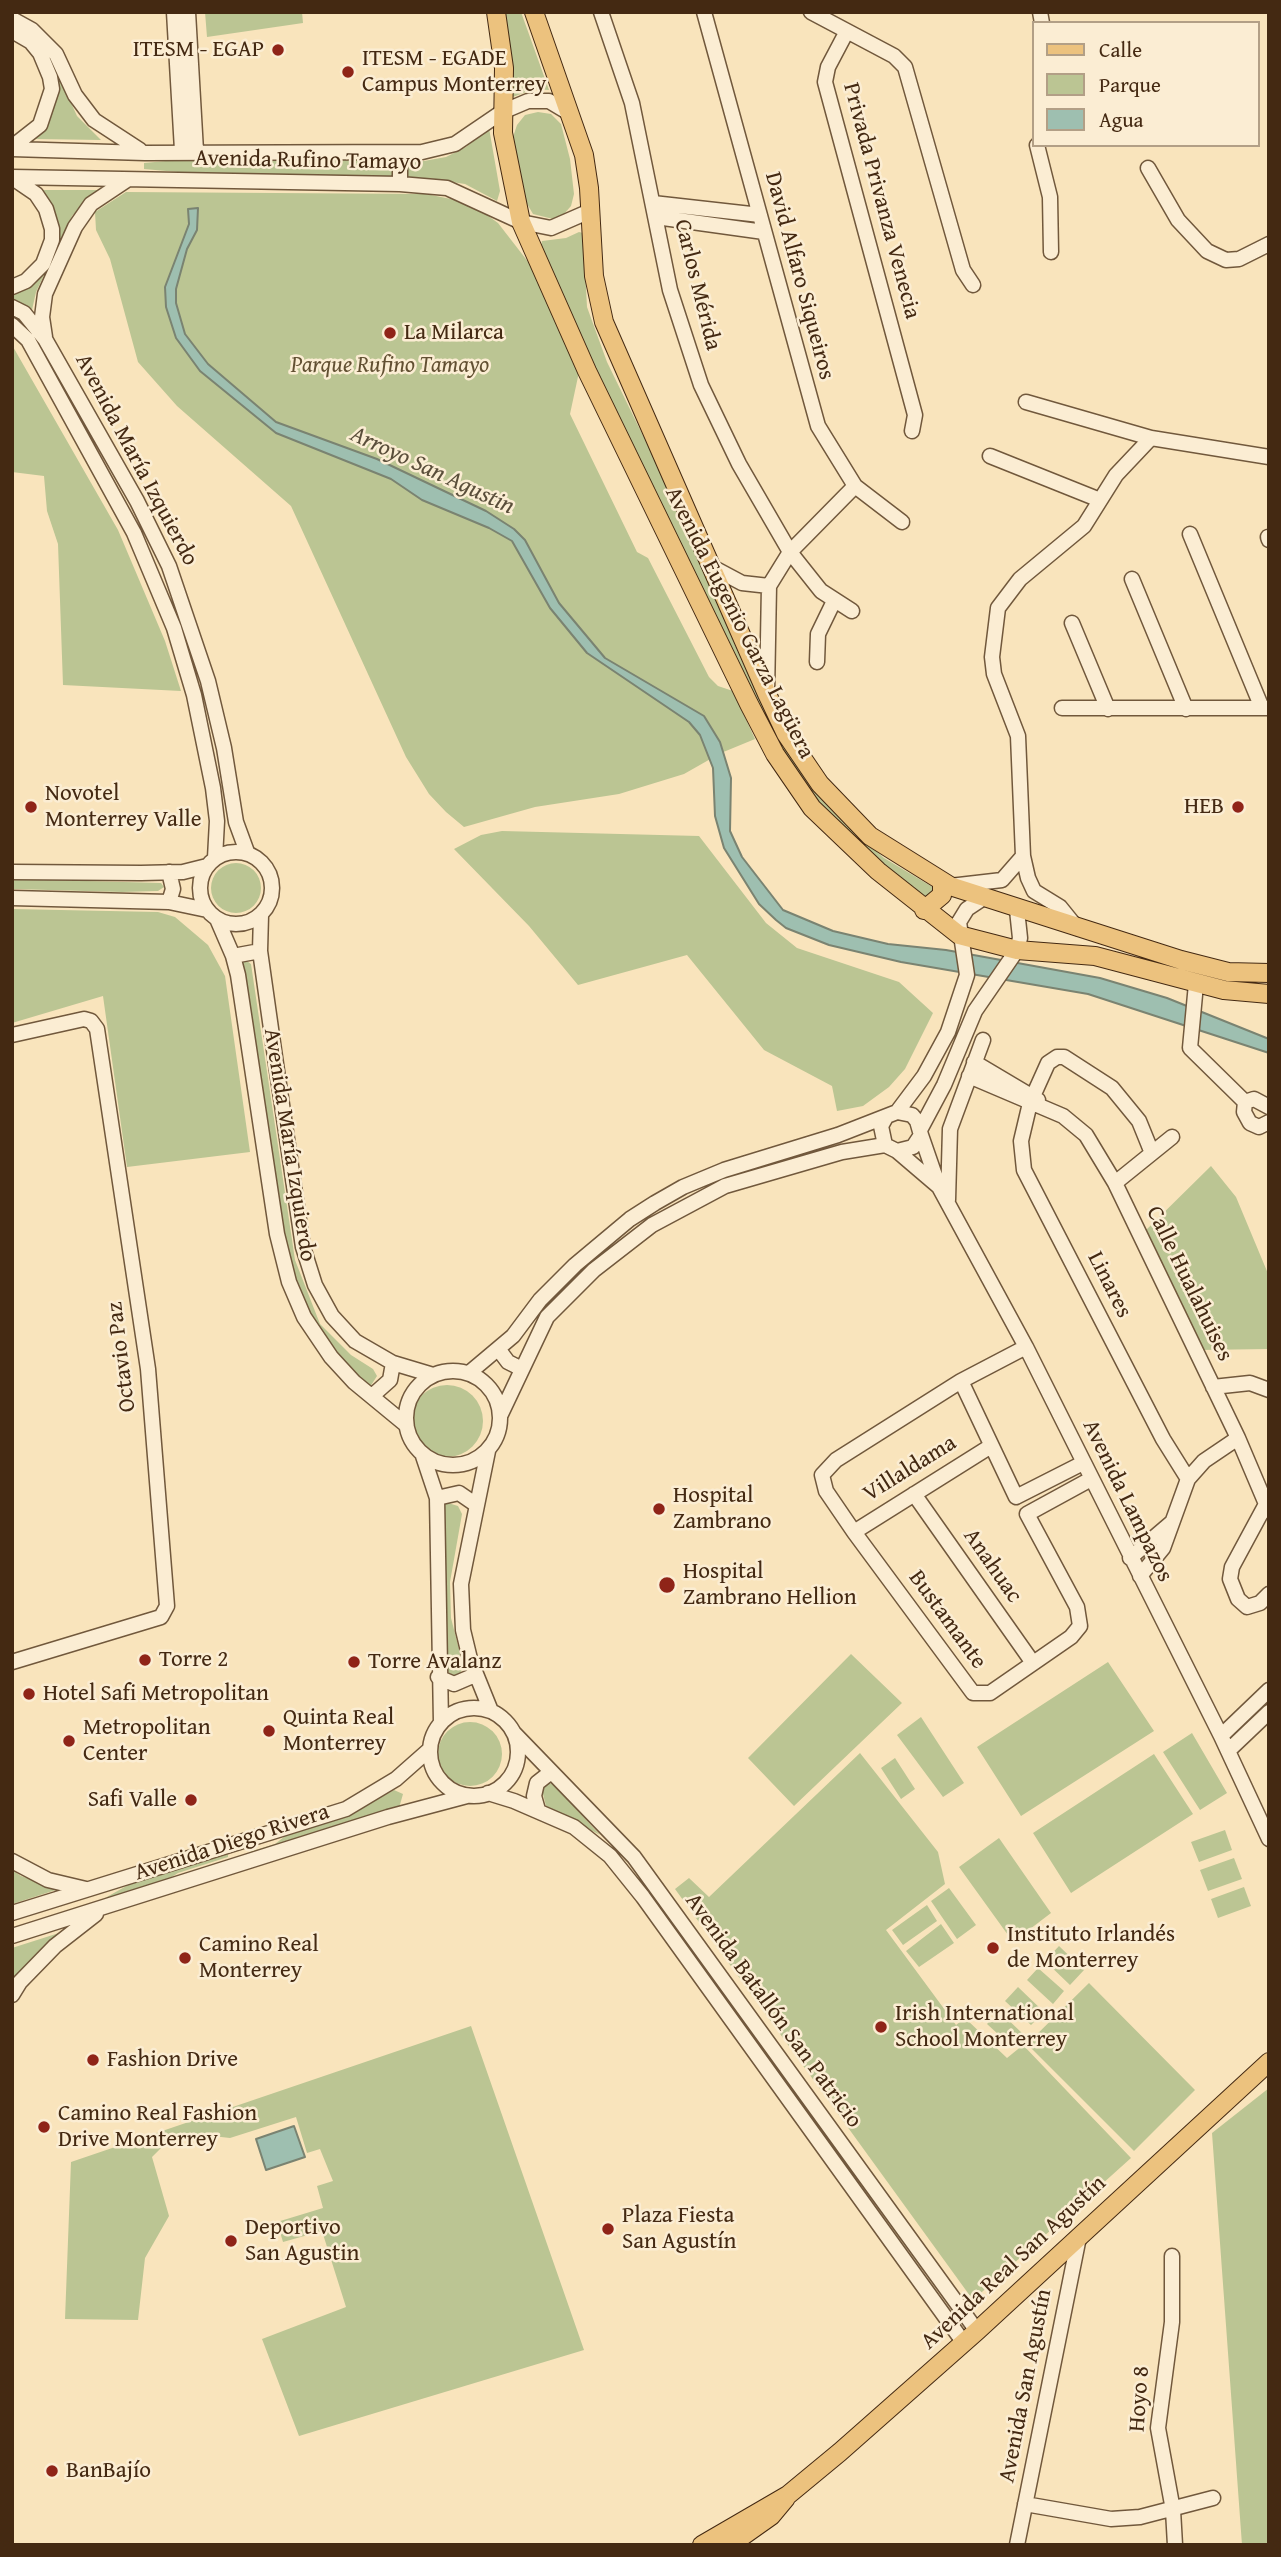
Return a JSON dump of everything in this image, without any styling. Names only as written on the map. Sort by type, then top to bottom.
[{"type":"main road","name":"Avenida Eugenio Garza Lagüera","points":[[496,12],[503,58],[502,112],[509,174],[521,222],[587,371],[775,754],[791,780],[831,828],[924,910],[959,935],[1017,950],[1053,951],[1109,959],[1224,990],[1269,993]]},
{"type":"main road","name":"Avenida Eugenio Garza Lagüera","points":[[534,12],[586,163],[594,276],[604,321],[786,734],[838,805],[889,851],[946,884],[982,899],[1216,969],[1269,973]]},
{"type":"main road","points":[[924,910],[942,895],[946,884]]},
{"type":"main road","points":[[1053,951],[1050,934],[1058,921]]},
{"type":"main road","name":"Avenida Real San Agustín","points":[[730,2545],[771,2516],[788,2495],[970,2337],[1269,2062]]},
{"type":"main road","name":"Avenida Real San Agustín","points":[[702,2545],[788,2495]]},
{"type":"street","points":[[174,12],[183,44]]},
{"type":"street","points":[[188,12],[183,44],[189,151]]},
{"type":"street","name":"Carlos Mérida","points":[[601,12],[632,103],[676,310],[701,384],[739,464],[790,552],[811,581],[834,601],[852,611]]},
{"type":"street","name":"David Alfaro Siqueiros","points":[[704,12],[812,409],[829,448],[855,486],[902,522]]},
{"type":"street","points":[[811,12],[894,56],[905,67],[963,270],[973,285]]},
{"type":"street","points":[[12,19],[32,30],[56,54],[75,95],[94,120],[112,135],[145,153]]},
{"type":"street","points":[[12,31],[31,42],[40,53],[52,89],[40,125],[12,148]]},
{"type":"street","name":"Privada Privanza Venecia","points":[[846,31],[828,67],[825,82],[915,415],[912,431]]},
{"type":"street","name":"Avenida Rufino Tamayo","points":[[12,148],[145,153],[401,153],[446,148],[502,112],[540,99],[559,105],[569,113]]},
{"type":"street","points":[[1038,147],[1050,197],[1051,252]]},
{"type":"street","points":[[400,184],[401,153]]},
{"type":"street","points":[[1148,168],[1178,220],[1207,251],[1226,260],[1239,259],[1269,244]]},
{"type":"street","points":[[12,178],[36,194],[46,209],[52,229],[52,240],[43,264],[26,281],[12,287]]},
{"type":"street","name":"Avenida Rufino Tamayo","points":[[12,178],[400,184],[459,191],[521,222],[551,228],[590,211]]},
{"type":"street","points":[[45,339],[42,317],[45,294],[75,227],[91,204],[127,180]]},
{"type":"street","points":[[655,210],[760,215]]},
{"type":"street","points":[[655,210],[764,232]]},
{"type":"street","name":"Avenida María Izquierdo","points":[[12,307],[24,313],[45,339],[155,536],[182,599],[208,681],[224,748],[236,821],[247,852]]},
{"type":"street","name":"Avenida María Izquierdo","points":[[12,325],[28,340],[134,533],[174,628],[197,705],[213,788],[217,821],[211,862]]},
{"type":"street","points":[[53,387],[66,377]]},
{"type":"street","points":[[1026,402],[1151,438],[1269,457]]},
{"type":"street","points":[[1077,929],[1060,907],[1034,891],[1023,856],[1018,736],[997,687],[992,657],[995,619],[1006,594],[1078,532],[1116,475],[1151,438]]},
{"type":"street","points":[[990,456],[1100,500]]},
{"type":"street","points":[[767,694],[769,586],[790,552],[855,486]]},
{"type":"street","points":[[1062,708],[1265,708],[1190,534]]},
{"type":"street","points":[[712,567],[742,583],[769,586]]},
{"type":"street","points":[[1132,579],[1186,709]]},
{"type":"street","points":[[817,662],[817,634],[834,601]]},
{"type":"street","points":[[1072,623],[1108,709]]},
{"type":"street","points":[[12,872],[169,872],[211,862],[230,851],[247,852],[261,860],[270,873],[273,888],[270,903],[261,915],[247,923],[231,924],[212,914],[169,902],[12,898]]},
{"type":"street","points":[[946,884],[1002,880],[1023,856]]},
{"type":"street","points":[[211,862],[200,880],[201,896],[212,914]]},
{"type":"street","points":[[169,872],[173,889],[169,902]]},
{"type":"street","points":[[891,1148],[881,1126],[939,1051],[960,1001],[967,970],[959,935],[962,915],[982,899]]},
{"type":"street","points":[[501,1414],[491,1389],[478,1376],[458,1371],[433,1375],[410,1397],[405,1424],[411,1441],[423,1456],[437,1498],[438,1677],[441,1723],[430,1749],[438,1777],[453,1791],[467,1796],[488,1793],[510,1777],[519,1752],[514,1732],[504,1720],[491,1711],[475,1675],[463,1630],[461,1584],[475,1504],[488,1451],[500,1427],[501,1414],[520,1368],[547,1317],[560,1302],[628,1243],[672,1211],[725,1185],[842,1152],[913,1147],[944,1085],[975,1011],[1017,950],[1020,939],[1017,910]]},
{"type":"street","name":"Avenida María Izquierdo","points":[[212,914],[233,956],[284,1266],[296,1301],[314,1334],[341,1369],[405,1424]]},
{"type":"street","name":"Avenida María Izquierdo","points":[[261,915],[260,951],[303,1247],[311,1273],[322,1301],[342,1330],[366,1349],[393,1363],[433,1375]]},
{"type":"street","points":[[233,956],[260,951]]},
{"type":"street","points":[[1196,984],[1189,1037],[1194,1054],[1245,1102]]},
{"type":"street","name":"Octavio Paz","points":[[12,1035],[84,1019],[92,1021],[97,1029],[148,1370],[167,1606],[161,1616],[12,1662]]},
{"type":"street","points":[[948,1201],[950,1129],[983,1040]]},
{"type":"street","name":"Linares","points":[[1152,1153],[1139,1121],[1123,1098],[1064,1057],[1048,1063],[1020,1149],[1024,1170],[1163,1439],[1188,1479]]},
{"type":"street","name":"Calle Hualahuises","points":[[972,1069],[1078,1127],[1115,1183],[1238,1438],[1267,1507],[1231,1567],[1230,1579],[1238,1599],[1247,1607],[1260,1603],[1269,1594]]},
{"type":"street","points":[[1245,1102],[1254,1099],[1269,1107]]},
{"type":"street","points":[[1245,1102],[1244,1112],[1250,1123],[1259,1127],[1269,1122]]},
{"type":"street","points":[[469,1373],[499,1350],[568,1272],[630,1219],[683,1187],[724,1170],[892,1115],[912,1115],[920,1132]]},
{"type":"street","name":"Avenida Lampazos","points":[[920,1132],[939,1186],[1026,1347],[1221,1735],[1269,1839]]},
{"type":"street","points":[[1115,1183],[1172,1138]]},
{"type":"street","name":"Avenida Lampazos","points":[[891,1148],[939,1186]]},
{"type":"street","name":"Bustamante","points":[[1026,1347],[961,1381],[825,1469],[824,1485],[854,1532],[973,1693],[990,1693],[1071,1637],[1081,1620],[1027,1514],[1091,1479]]},
{"type":"street","points":[[499,1350],[508,1362],[520,1368]]},
{"type":"street","points":[[372,1396],[390,1380],[393,1363]]},
{"type":"street","points":[[961,1381],[1016,1497],[1083,1463]]},
{"type":"street","points":[[1213,1387],[1250,1383],[1269,1390]]},
{"type":"street","points":[[1140,1576],[1163,1548],[1188,1479],[1204,1461],[1238,1438]]},
{"type":"street","name":"Villaldama","points":[[854,1532],[990,1446]]},
{"type":"street","points":[[423,1456],[437,1462],[460,1464],[488,1451]]},
{"type":"street","points":[[437,1498],[459,1493],[475,1504]]},
{"type":"street","name":"Anahuac","points":[[914,1494],[1033,1663]]},
{"type":"street","points":[[1130,1558],[1171,1523]]},
{"type":"street","points":[[438,1677],[454,1684],[475,1675]]},
{"type":"street","points":[[1221,1735],[1269,1690]]},
{"type":"street","points":[[441,1723],[463,1711],[491,1711]]},
{"type":"street","points":[[1228,1751],[1269,1712]]},
{"type":"street","name":"Avenida Batallón San Patricio","points":[[514,1732],[634,1857],[970,2337]]},
{"type":"street","name":"Avenida Diego Rivera","points":[[12,1913],[345,1809],[396,1779],[430,1749]]},
{"type":"street","points":[[538,1810],[535,1790],[541,1777],[551,1772]]},
{"type":"street","name":"Avenida Batallón San Patricio","points":[[488,1793],[538,1810],[574,1827],[593,1840],[632,1882],[970,2337]]},
{"type":"street","name":"Avenida Diego Rivera","points":[[12,1937],[388,1817],[467,1796]]},
{"type":"street","points":[[12,1861],[48,1880],[88,1889]]},
{"type":"street","points":[[12,1995],[20,1982],[55,1946],[104,1908]]},
{"type":"street","name":"Avenida San Agustín","points":[[1017,2545],[1079,2237]]},
{"type":"street","name":"Hoyo 8","points":[[1172,2256],[1172,2322],[1158,2428],[1173,2510],[1175,2545]]},
{"type":"street","points":[[1025,2504],[1111,2519],[1173,2510],[1213,2498]]},
{"type":"green space","points":[[205,12],[302,12],[303,23],[207,37]]},
{"type":"green space","points":[[502,12],[521,12],[549,90],[534,89],[510,98]]},
{"type":"green space","points":[[57,72],[77,116],[101,140],[35,139],[52,113],[57,95]]},
{"type":"green space","points":[[538,112],[551,114],[561,124],[570,159],[574,194],[571,206],[564,214],[553,219],[533,214],[526,202],[517,169],[513,137],[517,125],[525,115]]},
{"type":"green space","points":[[489,128],[500,191],[497,201],[465,184],[426,178],[200,174],[144,169],[144,163],[198,158],[424,161],[446,157],[466,147]]},
{"type":"green space","points":[[34,190],[98,190],[72,216],[36,292],[32,310],[12,302],[12,294],[39,277],[52,249]]},
{"type":"green space","name":"Parque Rufino Tamayo","points":[[126,192],[426,194],[456,200],[480,210],[498,223],[529,263],[579,372],[570,414],[637,552],[648,558],[709,677],[718,686],[733,691],[755,739],[721,753],[684,774],[619,794],[535,807],[464,827],[446,812],[429,794],[406,757],[291,506],[177,406],[138,362],[110,259],[96,230],[95,212]]},
{"type":"green space","points":[[583,233],[587,307],[607,362],[669,489],[740,657],[776,731],[812,788],[847,826],[884,858],[936,889],[929,899],[842,831],[823,811],[783,758],[594,367],[541,246],[542,241],[566,238]]},
{"type":"green space","points":[[12,345],[118,530],[165,641],[181,691],[63,685],[58,544],[47,511],[44,476],[12,472]]},
{"type":"green space","points":[[502,831],[699,836],[766,923],[797,948],[899,982],[933,1013],[905,1069],[889,1087],[863,1106],[837,1111],[832,1086],[764,1050],[687,955],[578,985],[529,926],[454,849],[481,835]]},
{"type":"green space","points":[[236,863],[254,870],[261,888],[254,906],[236,913],[218,906],[211,888],[218,870]]},
{"type":"green space","points":[[12,879],[161,883],[164,887],[158,891],[122,892],[12,889]]},
{"type":"green space","points":[[12,909],[158,912],[175,917],[208,945],[225,976],[250,1152],[127,1167],[103,996],[12,1023]]},
{"type":"green space","points":[[244,959],[251,964],[295,1260],[320,1324],[351,1355],[373,1369],[377,1376],[370,1387],[343,1369],[301,1303],[283,1244],[241,962]]},
{"type":"green space","points":[[1211,1166],[1236,1197],[1269,1276],[1269,1349],[1200,1350],[1142,1234]]},
{"type":"green space","points":[[447,1385],[467,1391],[477,1401],[483,1421],[477,1441],[467,1451],[447,1457],[427,1451],[417,1441],[411,1421],[417,1401],[427,1391]]},
{"type":"green space","points":[[448,1503],[458,1506],[462,1514],[450,1582],[451,1618],[463,1665],[461,1672],[455,1677],[444,1669],[438,1508]]},
{"type":"green space","points":[[851,1654],[902,1703],[794,1806],[748,1758]]},
{"type":"green space","points":[[1108,1662],[1154,1731],[1021,1816],[977,1747]]},
{"type":"green space","points":[[921,1717],[964,1783],[943,1797],[897,1735]]},
{"type":"green space","points":[[470,1722],[482,1724],[493,1731],[500,1742],[500,1766],[493,1777],[482,1784],[470,1786],[458,1784],[447,1777],[440,1766],[438,1754],[440,1742],[447,1731],[458,1724]]},
{"type":"green space","points":[[1192,1733],[1227,1793],[1200,1810],[1163,1752]]},
{"type":"green space","points":[[860,1753],[938,1852],[945,1884],[886,1930],[956,2025],[965,2018],[1007,2058],[1023,2045],[1131,2158],[973,2300],[675,1889],[689,1878],[709,1897]]},
{"type":"green space","points":[[1154,1754],[1193,1814],[1071,1893],[1033,1833]]},
{"type":"green space","points":[[895,1758],[915,1789],[901,1799],[881,1768]]},
{"type":"green space","points":[[549,1783],[554,1785],[600,1835],[546,1806],[542,1790]]},
{"type":"green space","points":[[394,1790],[403,1794],[399,1808],[250,1855],[249,1852],[275,1844],[289,1833],[352,1813]]},
{"type":"green space","points":[[1225,1830],[1232,1850],[1199,1862],[1191,1842]]},
{"type":"green space","points":[[999,1838],[1051,1913],[1013,1942],[959,1867]]},
{"type":"green space","points":[[228,1854],[228,1857],[178,1873],[162,1883],[105,1898],[130,1884]]},
{"type":"green space","points":[[1234,1858],[1242,1879],[1208,1891],[1200,1870]]},
{"type":"green space","points":[[12,1870],[21,1876],[59,1889],[12,1904]]},
{"type":"green space","points":[[1244,1887],[1251,1906],[1218,1918],[1211,1899]]},
{"type":"green space","points":[[949,1888],[976,1925],[957,1939],[931,1901]]},
{"type":"green space","points":[[927,1905],[937,1921],[903,1945],[892,1930]]},
{"type":"green space","points":[[941,1924],[954,1943],[919,1967],[906,1951]]},
{"type":"green space","points":[[59,1933],[37,1953],[12,1983],[12,1948]]},
{"type":"green space","points":[[1059,1946],[1084,1970],[1070,1985],[1045,1961]]},
{"type":"green space","points":[[1038,1968],[1064,1991],[1053,2004],[1027,1980]]},
{"type":"green space","points":[[1089,1983],[1195,2090],[1134,2151],[1027,2044]]},
{"type":"green space","points":[[1018,1987],[1044,2012],[1031,2025],[1005,2001]]},
{"type":"green space","points":[[999,2011],[1023,2034],[1011,2046],[987,2024]]},
{"type":"green space","points":[[471,2026],[584,2350],[299,2436],[262,2339],[346,2307],[322,2231],[283,2242],[277,2222],[323,2208],[317,2186],[333,2181],[320,2149],[307,2153],[296,2117],[230,2138],[195,2134],[163,2146],[152,2157],[169,2216],[145,2258],[138,2320],[65,2319],[71,2162]]},
{"type":"green space","points":[[1269,2088],[1269,2545],[1242,2545],[1212,2133]]},
{"type":"water","points":[[198,208],[197,230],[187,249],[176,289],[176,303],[185,334],[208,364],[276,422],[377,459],[486,511],[514,529],[525,540],[559,603],[605,658],[704,716],[720,742],[731,778],[730,831],[742,857],[783,910],[833,931],[888,944],[946,950],[1100,978],[1167,998],[1269,1039],[1269,1053],[1088,994],[901,962],[829,945],[786,928],[759,904],[724,848],[715,816],[713,768],[700,735],[689,722],[587,653],[550,608],[512,541],[489,528],[422,500],[391,479],[276,433],[200,371],[176,338],[166,307],[165,287],[189,224],[188,209]]},
{"type":"water","points":[[294,2126],[305,2157],[266,2170],[256,2139]]},
{"type":"place","name":"ITESM - EGAP","points":[[278,50]]},
{"type":"place","name":"ITESM - EGADE Campus Monterrey","points":[[348,72]]},
{"type":"place","name":"La Milarca","points":[[390,333]]},
{"type":"place","name":"Novotel Monterrey Valle","points":[[31,807]]},
{"type":"place","name":"HEB","points":[[1238,807]]},
{"type":"place","name":"Hospital Zambrano","points":[[659,1509]]},
{"type":"place","name":"Hospital Zambrano Hellion","points":[[667,1585]]},
{"type":"place","name":"Torre 2","points":[[145,1660]]},
{"type":"place","name":"Torre Avalanz","points":[[354,1662]]},
{"type":"place","name":"Hotel Safi Metropolitan","points":[[29,1694]]},
{"type":"place","name":"Quinta Real Monterrey","points":[[269,1731]]},
{"type":"place","name":"Metropolitan Center","points":[[69,1741]]},
{"type":"place","name":"Safi Valle","points":[[191,1800]]},
{"type":"place","name":"Instituto Irlandés de Monterrey","points":[[993,1948]]},
{"type":"place","name":"Camino Real Monterrey","points":[[185,1958]]},
{"type":"place","name":"Irish International School Monterrey","points":[[881,2027]]},
{"type":"place","name":"Fashion Drive","points":[[93,2060]]},
{"type":"place","name":"Camino Real Fashion Drive Monterrey","points":[[44,2127]]},
{"type":"place","name":"Plaza Fiesta San Agustín","points":[[608,2229]]},
{"type":"place","name":"Deportivo San Agustin","points":[[231,2241]]},
{"type":"place","name":"BanBajío","points":[[52,2471]]},
{"type":"water label","name":"Arroyo San Agustin","points":[[432,471]]}]
